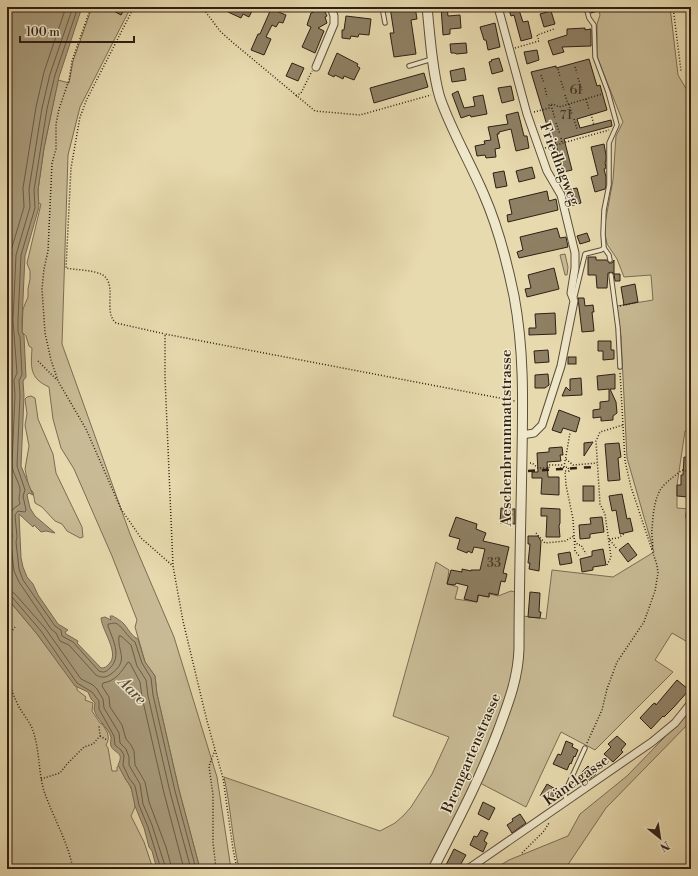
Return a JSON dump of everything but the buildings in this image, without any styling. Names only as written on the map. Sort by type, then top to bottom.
[{"type":"street","points":[[316,67],[334,24],[334,16],[331,7]]},
{"type":"street","name":"Aeschenbrunnmattstrasse","points":[[427,7],[433,59],[439,93],[453,132],[483,194],[501,244],[513,290],[522,358],[523,403],[519,572]]},
{"type":"street","name":"Friedhagweg","points":[[498,7],[527,114],[547,171],[561,195],[575,253],[572,293],[574,301],[561,366],[542,425],[534,433],[522,436]]},
{"type":"street","name":"Bremgartenstrasse","points":[[433,869],[478,778],[509,702],[518,665],[519,572]]},
{"type":"street","name":"Känelgasse","points":[[468,869],[566,803],[652,742],[675,723],[691,703]]},
{"type":"lane","points":[[382,7],[385,23]]},
{"type":"lane","points":[[586,7],[589,18],[594,25],[595,57],[618,125],[608,143],[609,185],[604,210],[604,248],[610,255],[610,260]]},
{"type":"lane","points":[[409,66],[433,59]]},
{"type":"lane","points":[[574,301],[585,254],[604,248]]},
{"type":"lane","points":[[611,275],[618,328],[620,367]]},
{"type":"lane","points":[[691,496],[688,516],[691,527]]},
{"type":"lane","points":[[566,803],[565,792],[585,748]]},
{"type":"path","points":[[91,7],[72,61],[69,80],[59,109],[56,124],[56,149],[52,163],[48,251],[42,289],[45,333],[51,360],[58,381],[86,429],[114,495],[128,520],[141,538],[173,566]]},
{"type":"path","points":[[134,7],[87,99],[80,116],[71,168],[66,268],[97,273],[107,279],[110,287],[110,315],[116,323],[165,334],[523,403]]},
{"type":"path","points":[[202,7],[220,31],[315,111],[360,115],[439,93]]},
{"type":"path","points":[[673,7],[681,71]]},
{"type":"path","points":[[510,49],[539,41],[537,35],[554,30]]},
{"type":"path","points":[[296,96],[301,93],[312,71],[316,67]]},
{"type":"path","points":[[575,67],[577,73]]},
{"type":"path","points":[[558,69],[560,77]]},
{"type":"path","points":[[541,75],[544,83]]},
{"type":"path","points":[[578,78],[582,90]]},
{"type":"path","points":[[561,81],[564,90]]},
{"type":"path","points":[[545,88],[547,96]]},
{"type":"path","points":[[600,90],[601,94]]},
{"type":"path","points":[[527,114],[549,108],[550,105],[553,104],[559,107],[608,92]]},
{"type":"path","points":[[583,94],[590,110]]},
{"type":"path","points":[[565,95],[572,114]]},
{"type":"path","points":[[548,102],[555,119]]},
{"type":"path","points":[[591,114],[594,125]]},
{"type":"path","points":[[574,119],[577,129]]},
{"type":"path","points":[[556,123],[560,134]]},
{"type":"path","points":[[540,150],[614,128]]},
{"type":"path","points":[[596,129],[597,133]]},
{"type":"path","points":[[578,133],[580,138]]},
{"type":"path","points":[[561,138],[562,143]]},
{"type":"path","points":[[624,305],[638,302]]},
{"type":"path","points":[[165,334],[164,377],[173,566],[194,667],[224,785],[237,869]]},
{"type":"path","points":[[38,361],[58,381]]},
{"type":"path","points":[[585,748],[602,710],[617,662],[644,622],[655,591],[658,573],[652,549],[631,487],[625,461],[620,367]]},
{"type":"path","points":[[607,565],[611,557],[604,514],[600,504],[596,441],[598,434],[602,430],[623,425]]},
{"type":"path","points":[[560,468],[563,466],[566,459],[570,433]]},
{"type":"path","points":[[566,459],[573,465],[598,464]]},
{"type":"path","points":[[522,463],[532,463],[538,468],[549,468],[549,466],[568,467],[569,470],[565,471],[565,478],[573,519],[575,551],[580,557]]},
{"type":"path","points":[[652,549],[653,515],[656,500],[660,491],[664,485],[682,470],[691,472]]},
{"type":"path","points":[[536,533],[545,543],[565,541],[574,536]]},
{"type":"path","points":[[609,539],[618,538],[624,534]]},
{"type":"path","points":[[609,539],[617,549]]},
{"type":"path","points":[[574,541],[581,546],[586,554]]},
{"type":"path","points":[[7,637],[15,627]]},
{"type":"path","points":[[7,676],[14,698],[31,726],[35,737],[38,748],[41,779],[68,850],[73,869]]},
{"type":"path","points":[[41,779],[60,773],[84,747],[93,744],[100,736],[99,726]]},
{"type":"path","points":[[100,736],[106,740]]},
{"type":"path","points":[[215,750],[209,766],[213,795],[213,842],[216,869]]},
{"type":"path","points":[[522,853],[544,831],[550,822]]},
{"type":"shaded area","points":[[92,7],[116,7],[114,11],[121,15],[125,7],[131,7],[80,107],[68,155],[62,344],[130,534],[174,637],[217,777],[231,869],[200,869],[179,790],[157,694],[155,676],[145,662],[135,627],[137,620],[112,556],[74,469],[61,448],[53,419],[49,387],[42,384],[35,376],[31,361],[32,348],[29,346],[26,336],[22,332],[23,309],[28,297],[30,279],[30,271],[27,263],[41,204],[38,203],[38,190],[44,148],[58,80],[69,83],[73,61]]},
{"type":"shaded area","points":[[598,7],[670,7],[678,75],[691,97],[691,431],[685,431],[677,485],[677,508],[691,509],[691,644],[672,633],[655,660],[673,672],[595,750],[561,732],[526,807],[480,783],[511,703],[523,616],[546,619],[552,570],[613,577],[654,552],[627,458],[621,337],[617,306],[653,300],[651,275],[624,277],[617,259],[607,244],[604,229],[613,180],[616,136],[623,122],[597,57],[597,24],[600,15]]},
{"type":"shaded area","points":[[565,254],[568,267],[567,275],[565,275],[560,255]]},
{"type":"shaded area","points":[[31,396],[35,398],[38,419],[53,454],[56,473],[82,527],[83,537],[80,538],[67,531],[62,524],[55,521],[42,507],[35,503],[33,492],[29,488],[25,469],[29,446],[25,425],[27,414],[25,399]]},
{"type":"shaded area","points":[[436,562],[449,570],[447,584],[458,587],[455,599],[477,602],[479,595],[489,597],[490,594],[498,596],[511,591],[515,592],[515,665],[505,701],[475,777],[430,869],[239,869],[224,777],[380,831],[395,823],[411,807],[432,774],[449,737],[393,716]]},
{"type":"shaded area","points":[[7,598],[37,634],[77,687],[77,690],[86,697],[85,700],[93,703],[92,711],[108,734],[106,745],[108,748],[112,771],[117,771],[117,767],[119,766],[130,785],[134,796],[135,807],[131,816],[144,842],[153,869],[7,869]]},
{"type":"shaded area","points":[[691,710],[691,721],[606,808],[565,869],[494,869],[509,860],[568,836],[580,814],[627,776]]},
{"type":"water","name":"Aare","points":[[7,7],[82,7],[59,77],[44,148],[38,190],[39,207],[25,256],[22,332],[24,336],[26,377],[23,381],[24,396],[21,466],[33,495],[29,493],[27,495],[30,508],[35,516],[55,533],[46,531],[41,532],[19,514],[21,558],[23,567],[38,595],[58,624],[68,630],[65,632],[66,634],[78,641],[77,643],[101,668],[109,664],[113,654],[101,618],[105,617],[111,620],[110,616],[113,616],[122,622],[132,635],[138,639],[145,662],[155,676],[157,694],[179,790],[200,869],[157,869],[144,828],[135,806],[131,787],[118,765],[120,755],[112,749],[111,737],[95,713],[95,703],[91,699],[88,692],[75,686],[37,634],[7,598]]},
{"type":"railway","points":[[528,471],[594,467]]}]
